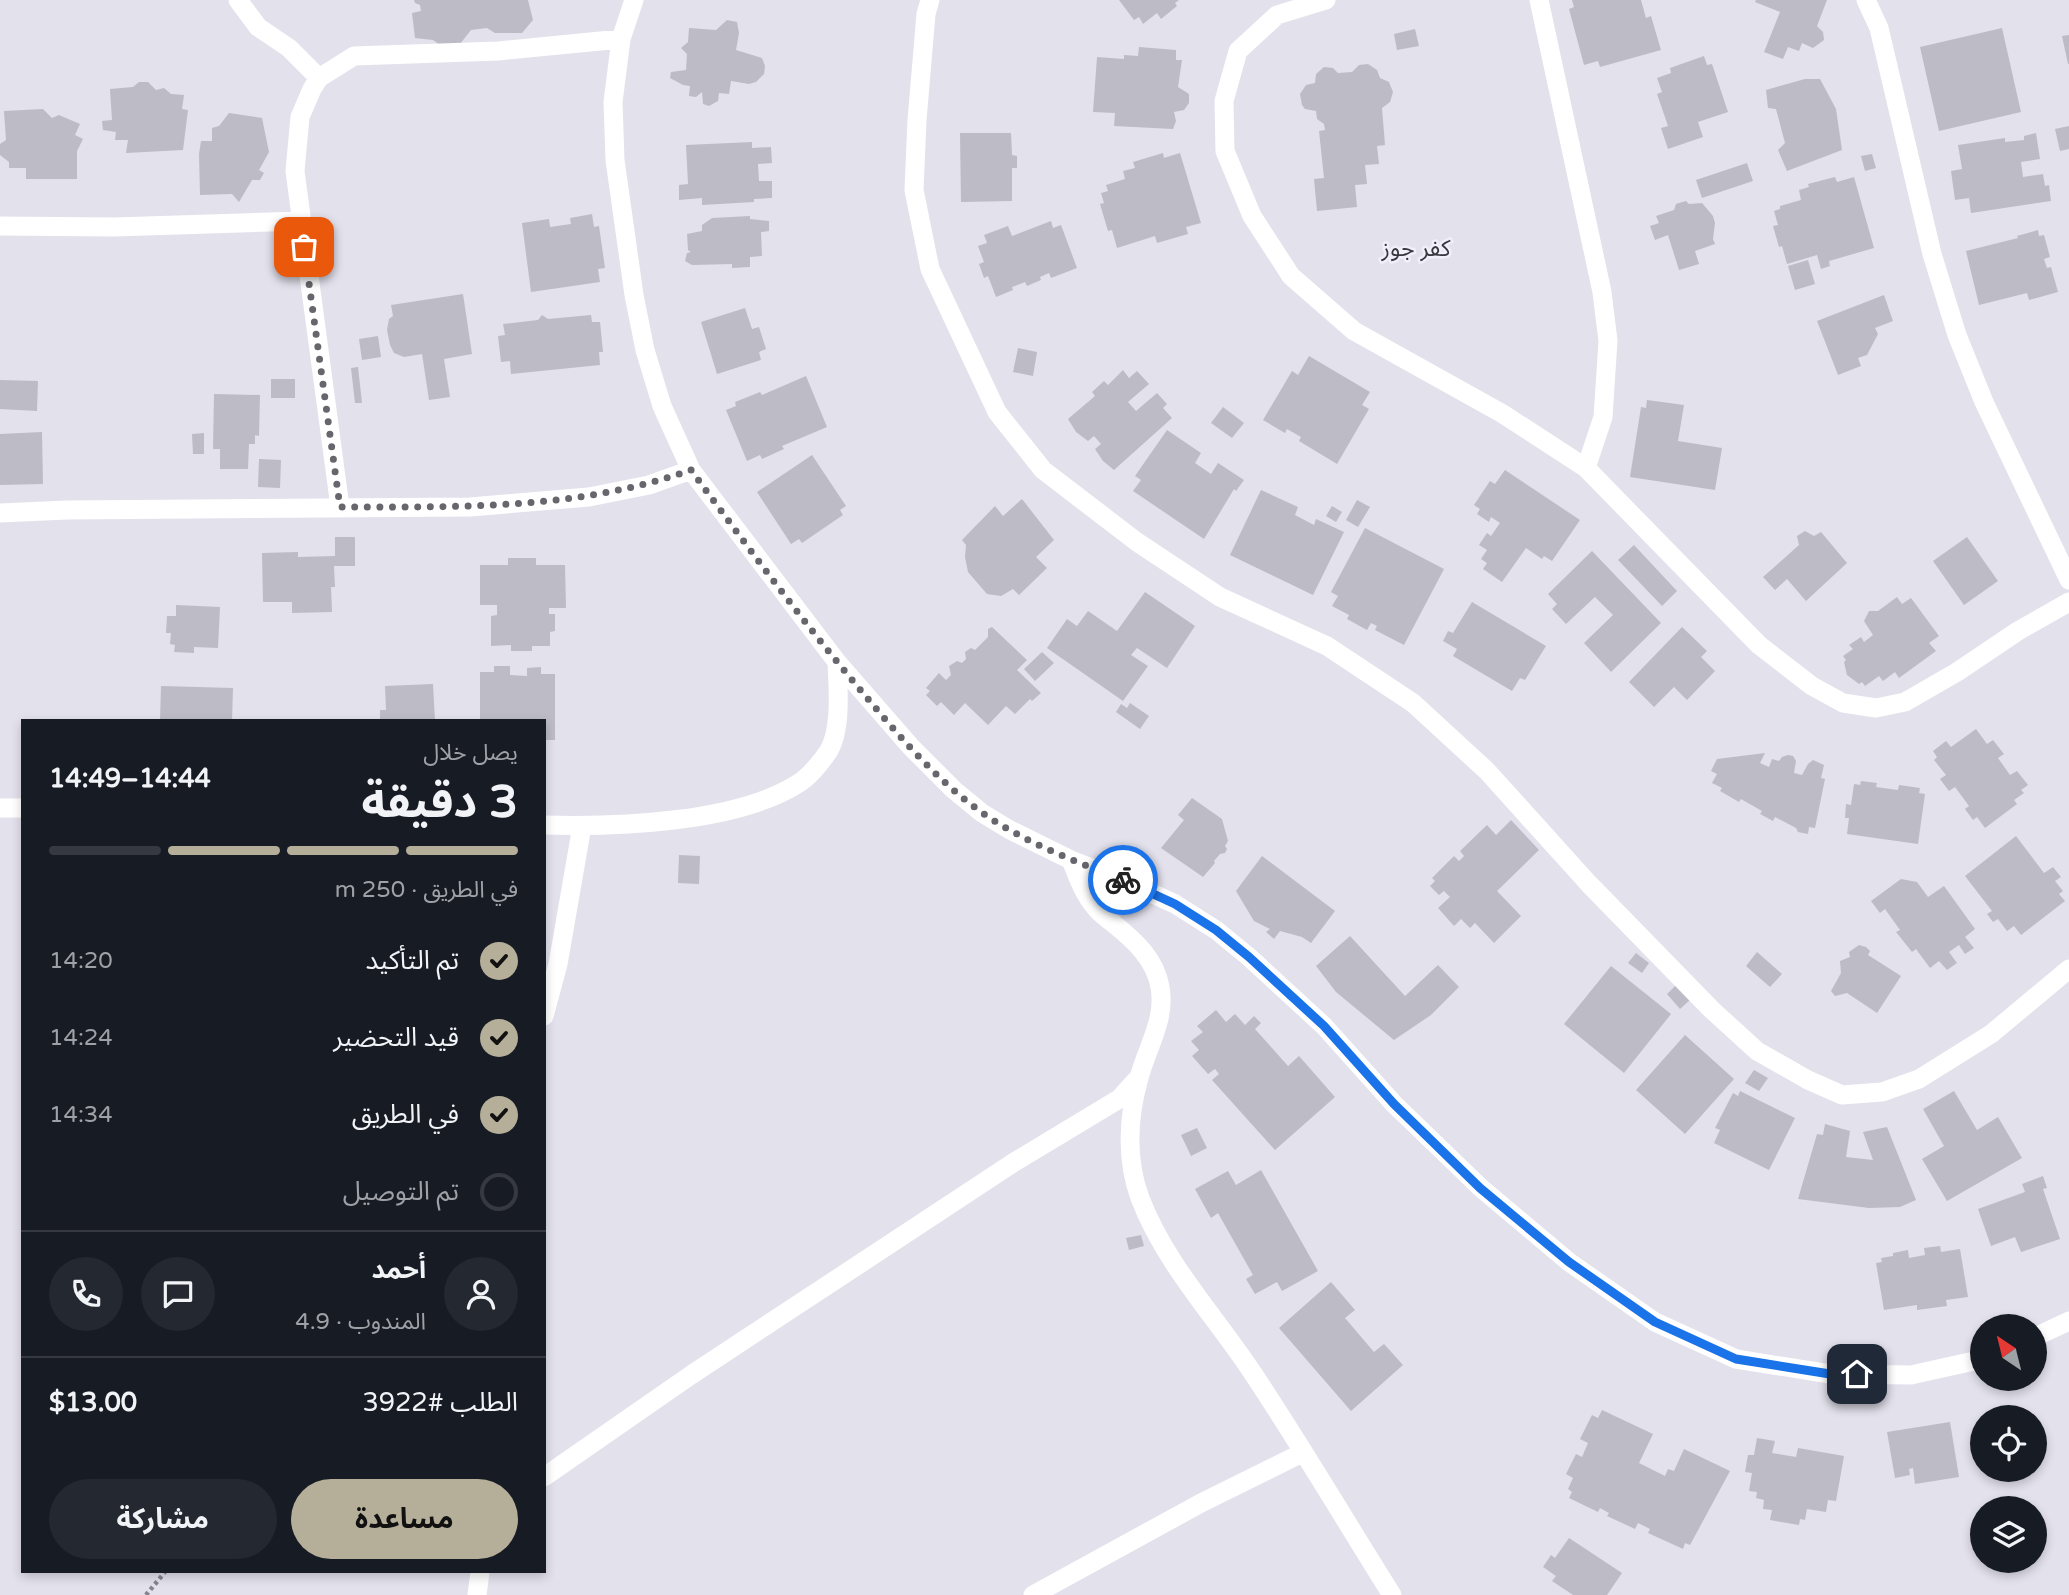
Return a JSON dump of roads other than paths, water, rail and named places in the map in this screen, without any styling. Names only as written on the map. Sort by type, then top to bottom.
[{"type":"street","points":[[238,0],[258,27],[289,48],[319,78]]},
{"type":"street","points":[[634,0],[621,39],[613,102],[615,160],[634,295],[645,350],[662,406],[691,470],[837,662],[911,747],[954,790],[982,813],[1010,830],[1071,860],[1175,904],[1216,930],[1324,1026],[1394,1104],[1480,1188],[1569,1262],[1655,1322],[1736,1359],[1830,1374],[1911,1374],[1970,1362]]},
{"type":"street","points":[[930,0],[926,15],[918,107],[914,190],[930,269],[997,412],[1043,470],[1137,542],[1220,597],[1327,646],[1413,703],[1487,771],[1589,884],[1712,1010],[1757,1051],[1808,1080],[1842,1095],[1882,1092],[1919,1079],[1992,1034],[2069,969]]},
{"type":"street","points":[[1326,0],[1277,15],[1238,51],[1224,100],[1225,151],[1252,216],[1292,276],[1354,331],[1503,414],[1586,468],[1759,645],[1812,687],[1843,703],[1876,708],[1905,702],[2069,602]]},
{"type":"street","points":[[1539,0],[1602,292],[1608,341],[1603,417],[1586,468]]},
{"type":"street","points":[[1866,0],[1879,28],[1933,254],[1957,335],[1984,402],[2069,580]]},
{"type":"street","points":[[340,507],[295,171],[300,117],[319,78],[354,56],[498,51],[621,39]]},
{"type":"street","points":[[0,226],[114,227],[301,221]]},
{"type":"street","points":[[0,513],[67,510],[470,507],[589,497],[649,485],[691,470]]},
{"type":"street","points":[[546,825],[648,822],[724,811],[759,802],[801,782],[829,750],[838,715],[837,662]]},
{"type":"street","points":[[0,808],[21,808]]},
{"type":"street","points":[[546,1009],[558,964],[582,826]]},
{"type":"street","points":[[1071,860],[1083,890],[1096,909],[1146,954],[1156,970],[1162,1010],[1139,1077],[1130,1140],[1132,1174],[1141,1200],[1161,1244],[1254,1375],[1392,1595]]},
{"type":"street","points":[[546,1476],[691,1375],[1016,1161],[1119,1099],[1139,1077]]},
{"type":"street","points":[[2048,1331],[2069,1321]]},
{"type":"street","points":[[1033,1595],[1201,1503],[1302,1453]]},
{"type":"street","points":[[477,1595],[480,1573]]},
{"type":"district","name":"كفر جوز","points":[[1416,249]]}]
